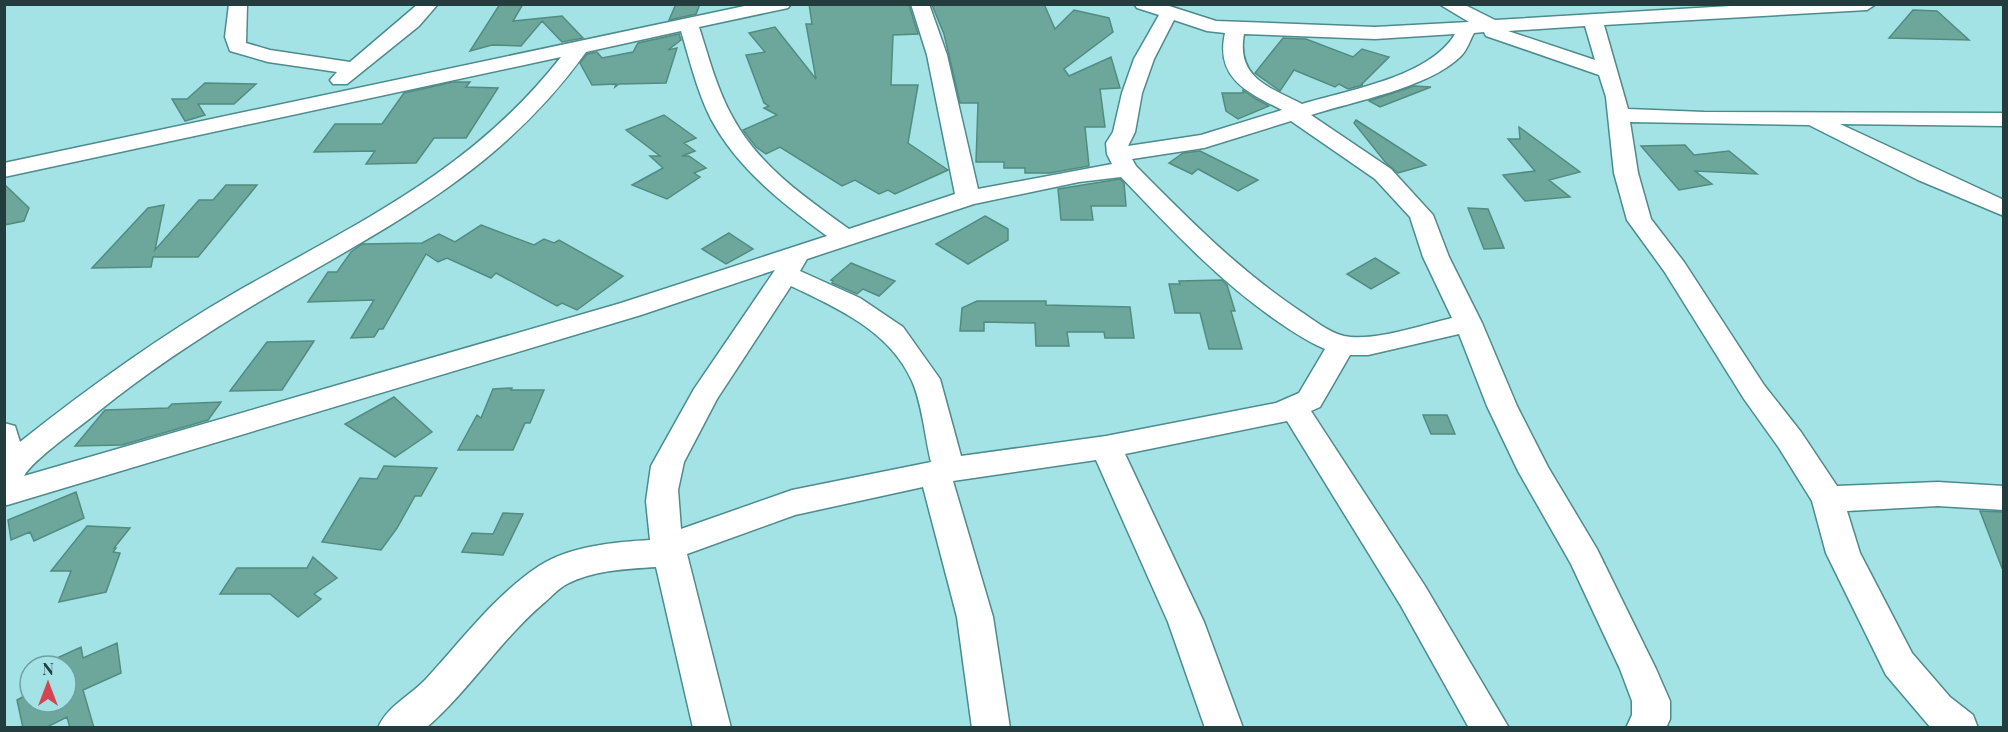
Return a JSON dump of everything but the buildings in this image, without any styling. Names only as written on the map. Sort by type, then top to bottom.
[{"type":"street","points":[[238,4],[235,37],[237,47],[268,56],[354,69]]},
{"type":"street","points":[[308,107],[412,22],[429,4]]},
{"type":"street","points":[[655,33],[675,4]]},
{"type":"street","points":[[4,170],[690,26],[782,4]]},
{"type":"street","points":[[920,4],[937,55],[968,198]]},
{"type":"street","points":[[1143,4],[1178,11],[1214,27],[1375,33],[1482,28],[1583,16],[1866,4]]},
{"type":"street","points":[[1448,4],[1482,28],[1609,72]]},
{"type":"street","points":[[1178,11],[1144,59],[1132,93],[1124,132],[1117,143],[1122,161],[1216,260],[1249,289],[1318,336],[1341,345],[1368,346],[1468,322]]},
{"type":"street","points":[[1583,16],[1609,72],[1626,173],[1639,220],[1675,268],[1754,393],[1790,440],[1828,499],[1843,553],[1899,664],[1937,709],[1959,728]]},
{"type":"street","points":[[690,26],[717,108],[744,150],[791,195],[846,238]]},
{"type":"street","points":[[8,485],[173,446],[414,371],[792,264],[846,238],[968,198],[1078,175],[1122,161],[1204,141],[1398,83],[1436,65],[1482,28]]},
{"type":"street","points":[[1235,29],[1230,46],[1236,71],[1244,80],[1296,112],[1364,160],[1405,197],[1421,215],[1436,256],[1468,322],[1502,406],[1534,471],[1585,559],[1638,669],[1651,701],[1651,719],[1646,728]]},
{"type":"street","points":[[8,485],[80,409],[195,328],[404,207],[493,145],[557,80],[577,50]]},
{"type":"street","points":[[1618,115],[1718,120],[1811,118],[1970,121],[2004,119]]},
{"type":"street","points":[[1811,118],[1926,175],[2004,209]]},
{"type":"street","points":[[792,264],[893,333],[926,380],[942,471],[975,617],[984,693],[991,728]]},
{"type":"street","points":[[712,728],[661,510],[663,477],[685,428],[706,393],[792,264]]},
{"type":"street","points":[[397,728],[431,700],[515,606],[553,575],[584,563],[669,549],[792,503],[942,471],[1106,447],[1239,422],[1293,407],[1310,400],[1341,345]]},
{"type":"street","points":[[1293,407],[1413,596],[1490,728]]},
{"type":"street","points":[[4,435],[8,485]]},
{"type":"street","points":[[1106,447],[1186,622],[1224,728]]},
{"type":"street","points":[[1828,499],[1923,494],[1980,494],[2004,498]]}]
